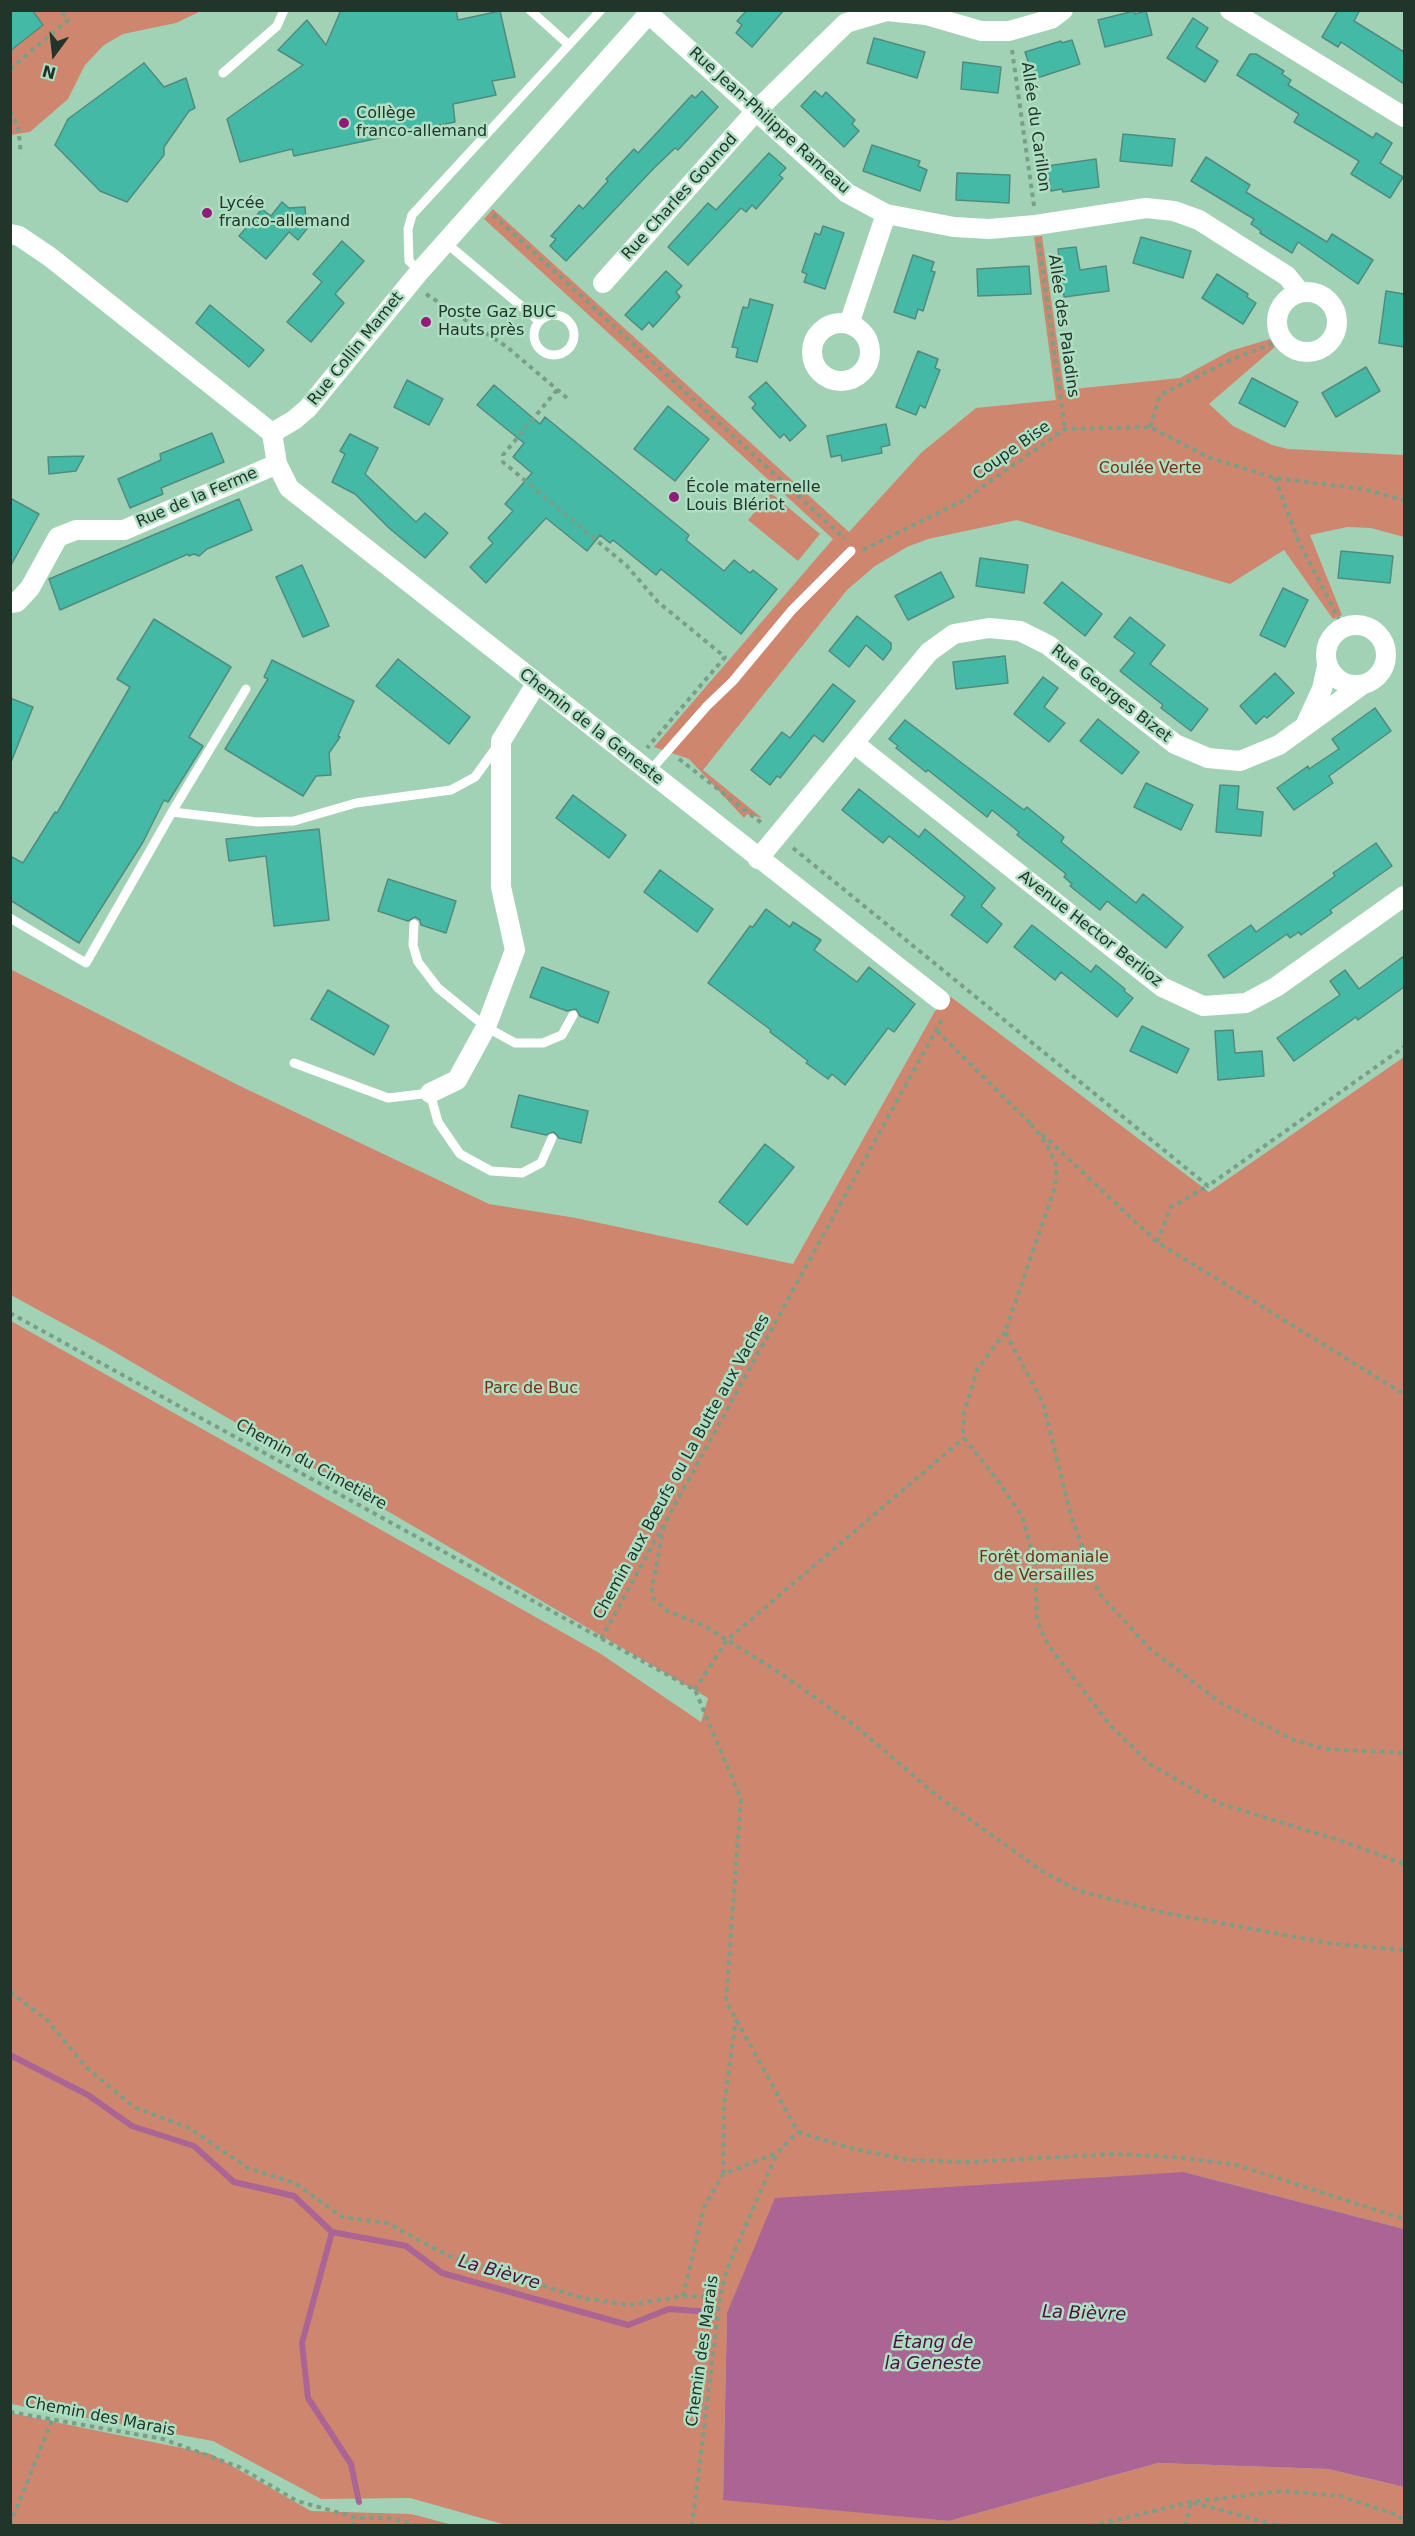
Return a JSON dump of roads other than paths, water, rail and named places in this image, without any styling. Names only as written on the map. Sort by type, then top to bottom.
[{"type":"street","name":"Rue Charles Gounod","points":[[603,283],[756,111],[846,23],[887,11],[927,13],[981,32],[1009,32],[1051,19],[1063,10]]},
{"type":"street","points":[[1230,10],[1404,117]]},
{"type":"street","name":"Rue Jean-Philippe Rameau","points":[[648,12],[847,193],[886,214],[954,227],[989,229],[1036,225],[1146,208],[1174,211],[1199,220],[1287,276],[1300,292],[1320,294],[1335,308],[1338,318],[1334,338],[1319,351],[1299,352],[1282,340],[1278,331],[1278,311],[1291,296],[1300,292]]},
{"type":"street","name":"Rue Collin Mamet","points":[[272,433],[294,420],[308,408],[479,202],[648,12]]},
{"type":"street","points":[[849,324],[886,214]]},
{"type":"street","points":[[10,234],[19,236],[44,253],[272,433]]},
{"type":"street","name":"Chemin de la Geneste","points":[[272,433],[277,464],[289,488],[940,1000]]},
{"type":"street","name":"Rue de la Ferme","points":[[10,603],[16,602],[30,588],[58,537],[76,530],[124,530],[277,464]]},
{"type":"street","name":"Rue Georges Bizet","points":[[758,859],[855,744],[928,652],[954,634],[989,628],[1020,631],[1048,645],[1175,744],[1208,758],[1240,761],[1279,745],[1362,685],[1371,682],[1384,667],[1385,648],[1375,631],[1356,624],[1343,627],[1330,638],[1326,647],[1327,666],[1322,689],[1306,724]]},
{"type":"street","points":[[1327,666],[1337,680],[1353,686],[1362,685]]},
{"type":"street","points":[[430,1094],[458,1080],[486,1027],[515,950],[501,887],[501,741],[536,684]]},
{"type":"street","name":"Avenue Hector Berlioz","points":[[855,744],[1162,987],[1203,1005],[1246,1003],[1276,987],[1404,896]]},
{"type":"lane","points":[[223,73],[277,26],[284,10]]},
{"type":"lane","points":[[530,10],[568,45]]},
{"type":"lane","points":[[415,277],[409,261],[408,229],[412,215],[601,10]]},
{"type":"lane","points":[[445,242],[540,321]]},
{"type":"lane","points":[[551,315],[558,315],[569,321],[574,333],[570,346],[560,354],[553,355],[541,350],[537,345],[534,332],[540,321],[551,315]]},
{"type":"lane","points":[[642,767],[668,750],[707,705],[733,681],[792,610],[851,551]]},
{"type":"lane","points":[[10,918],[86,963],[246,688]]},
{"type":"lane","points":[[172,812],[257,822],[294,821],[356,803],[451,790],[475,777],[501,741]]},
{"type":"lane","points":[[414,924],[413,945],[418,962],[438,988],[486,1027],[515,1043],[543,1043],[562,1035],[573,1015]]},
{"type":"lane","points":[[294,1063],[388,1098],[430,1094],[438,1122],[460,1154],[491,1171],[522,1173],[541,1163],[552,1138]]},
{"type":"water","name":"Étang de la Geneste","points":[[1184,2172],[1404,2229],[1404,2487],[1328,2469],[1158,2463],[949,2521],[723,2500],[727,2313],[775,2198]]},
{"type":"waterway","name":"La Bièvre","points":[[10,2055],[88,2095],[132,2126],[194,2146],[234,2182],[294,2196],[332,2232],[406,2246],[442,2273],[628,2325],[669,2309],[712,2312]]},
{"type":"waterway","points":[[332,2232],[302,2343],[308,2398],[351,2464],[359,2502]]},
{"type":"place","name":"Collège franco-allemand","points":[[344,123]]},
{"type":"place","name":"Lycée franco-allemand","points":[[207,213]]},
{"type":"place","name":"Poste Gaz BUC Hauts près","points":[[426,322]]},
{"type":"place","name":"École maternelle Louis Blériot","points":[[674,497]]},
{"type":"park label","name":"Coulée Verte","points":[[1150,469]]},
{"type":"park label","name":"Parc de Buc","points":[[531,1389]]},
{"type":"park label","name":"Forêt domaniale de Versailles","points":[[1044,1567]]}]
